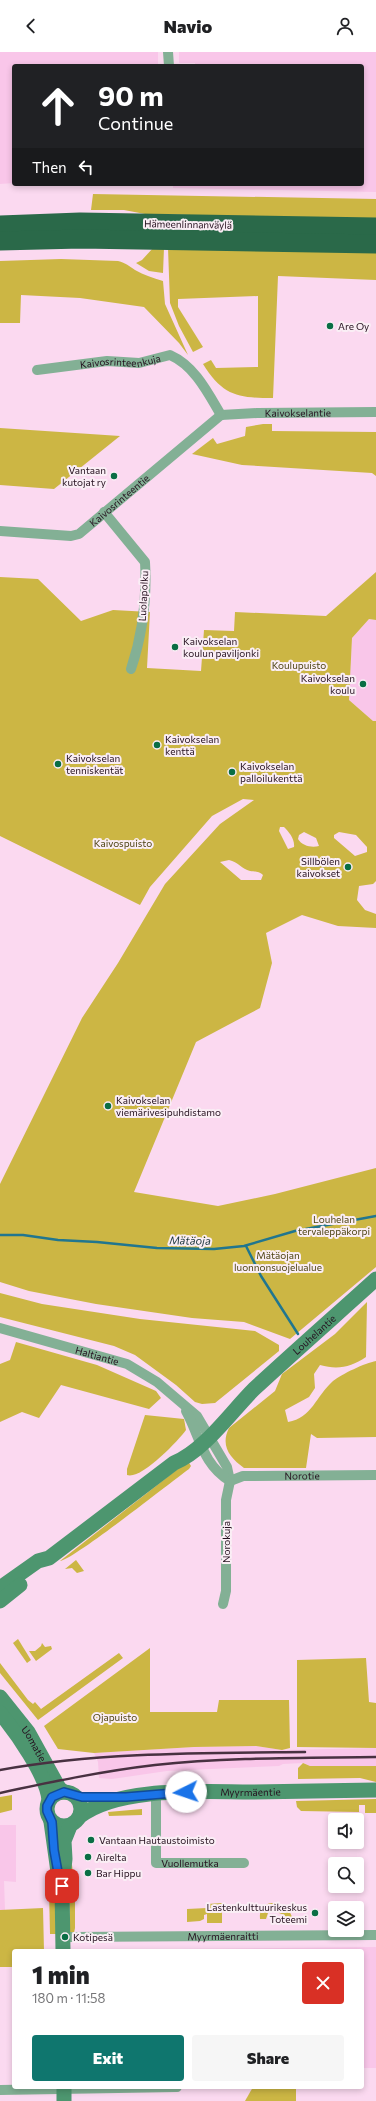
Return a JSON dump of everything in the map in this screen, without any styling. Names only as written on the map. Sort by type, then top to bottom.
[{"type":"highway","name":"Hämeenlinnanväylä","points":[[0,225],[80,222],[376,228]]},
{"type":"highway","name":"Hämeenlinnanväylä","points":[[0,241],[81,239],[376,244]]},
{"type":"street","points":[[168,52],[169,64]]},
{"type":"street","name":"Kaivosrinteenkuja","points":[[37,370],[107,361],[139,363],[170,355],[190,368],[209,394],[221,416]]},
{"type":"street","name":"Kaivokselantie","points":[[221,416],[257,413],[376,412]]},
{"type":"street","name":"Kaivosrinteentie","points":[[0,531],[71,536],[79,534],[221,416]]},
{"type":"street","name":"Luolapolku","points":[[104,512],[145,562],[142,620],[136,654],[131,669]]},
{"type":"street","name":"Louhelantie","points":[[0,1588],[38,1561],[49,1558],[174,1463],[184,1460],[202,1436],[376,1279]]},
{"type":"street","name":"Haltiantie","points":[[0,1328],[127,1364],[157,1382],[197,1416],[202,1436]]},
{"type":"street","points":[[202,1436],[218,1473],[230,1480]]},
{"type":"street","name":"Norotie","points":[[230,1480],[243,1476],[376,1475]]},
{"type":"street","name":"Norokuja","points":[[223,1604],[226,1591],[226,1500],[230,1480]]},
{"type":"street","name":"Louhelantie","points":[[0,1601],[44,1567],[49,1558]]},
{"type":"street","name":"Uomatie","points":[[0,1697],[28,1732],[59,1788],[69,1794]]},
{"type":"street","name":"Uomatie","points":[[0,1713],[31,1758],[47,1790],[49,1800]]},
{"type":"street","name":"Myyrmäentie","points":[[69,1794],[126,1797],[156,1794],[376,1790]]},
{"type":"street","points":[[62,1886],[55,1855],[52,1822],[47,1811],[49,1800],[56,1794],[69,1794],[80,1805],[75,1821],[64,1841],[65,1859],[62,1886],[63,1949]]},
{"type":"street","name":"Vuollemutka","points":[[156,1794],[156,1863],[244,1863]]},
{"type":"street","name":"Myyrmäentie","points":[[75,1821],[96,1806],[126,1797]]},
{"type":"street","points":[[52,1822],[59,1826],[75,1821]]},
{"type":"street","name":"Myyrmäenraitti","points":[[70,1937],[376,1934]]},
{"type":"street","points":[[0,2090],[64,2092],[132,2089]]},
{"type":"shaded area","points":[[0,52],[158,52],[158,64],[12,64],[12,183],[0,184]]},
{"type":"shaded area","points":[[179,52],[376,52],[376,192],[173,188],[173,186],[364,186],[364,64],[179,63]]},
{"type":"shaded area","name":"Kaivokselan koulu","points":[[369,619],[376,620],[376,721],[373,721],[349,700],[352,638]]},
{"type":"shaded area","points":[[256,1746],[282,1750],[376,1748],[376,1766],[310,1766],[303,1763],[283,1764],[279,1766],[167,1771],[112,1779],[99,1778],[98,1762],[94,1753],[194,1747]]},
{"type":"shaded area","points":[[0,1825],[16,1825],[16,1882],[4,1881],[5,1910],[0,1910]]},
{"type":"shaded area","points":[[376,1947],[376,2068],[364,2068],[364,1949],[179,1949]]},
{"type":"green space","points":[[93,194],[376,199],[376,219],[145,214],[124,210],[91,210]]},
{"type":"green space","points":[[153,248],[164,248],[163,273],[149,271],[136,263],[142,260]]},
{"type":"green space","points":[[168,248],[376,252],[376,280],[278,276],[273,398],[241,396],[232,393],[217,383],[203,364],[211,360],[216,368],[258,367],[258,296],[178,299],[178,307],[203,347],[193,352],[179,326],[170,303]]},
{"type":"green space","points":[[61,259],[118,261],[152,278],[163,281],[165,304],[188,355],[179,343],[144,307],[80,298],[21,295],[20,323],[0,323],[0,261]]},
{"type":"green space","points":[[272,424],[272,431],[376,432],[376,476],[372,473],[242,465],[192,454],[213,438],[217,444],[245,436],[246,427]]},
{"type":"green space","points":[[0,428],[120,436],[54,489],[0,485]]},
{"type":"green space","points":[[376,572],[376,620],[369,619],[352,638],[349,700],[373,721],[376,721],[376,881],[373,884],[359,886],[357,900],[365,910],[376,914],[376,928],[338,926],[302,915],[266,933],[272,963],[260,1008],[196,1042],[134,1192],[218,1206],[275,1194],[376,1168],[376,1267],[290,1339],[244,1322],[192,1318],[96,1304],[29,1291],[0,1282],[0,1184],[82,1018],[118,963],[165,884],[220,824],[254,800],[243,799],[212,816],[150,887],[140,905],[0,836],[0,577],[38,579],[81,621],[113,610],[150,612],[147,668],[201,671],[204,630],[234,631],[235,612],[326,616]],"holes":[[[280,827],[284,827],[290,833],[293,838],[294,847],[288,849],[279,831]],[[304,832],[316,838],[319,846],[310,847],[305,845],[298,839],[299,835]],[[339,832],[356,835],[367,847],[367,852],[355,856],[334,838],[334,835]],[[229,860],[247,870],[259,872],[263,875],[261,880],[241,880],[220,862]]]},
{"type":"green space","points":[[0,1293],[42,1304],[140,1319],[255,1331],[279,1345],[279,1351],[215,1403],[202,1404],[195,1402],[176,1385],[135,1355],[114,1346],[0,1317]]},
{"type":"green space","points":[[367,1302],[366,1357],[344,1367],[327,1367],[320,1365],[314,1374],[315,1388],[309,1397],[285,1410],[288,1422],[296,1420],[303,1416],[313,1406],[333,1381],[354,1369],[376,1361],[376,1437],[317,1438],[311,1434],[306,1468],[244,1468],[234,1460],[226,1446],[226,1434],[229,1428],[275,1391],[282,1374],[335,1334]]},
{"type":"green space","points":[[16,1342],[97,1365],[156,1391],[161,1398],[149,1409],[61,1385],[39,1418],[22,1412],[0,1422],[0,1364],[10,1360]]},
{"type":"green space","points":[[145,1415],[184,1419],[186,1430],[168,1450],[150,1466],[141,1472],[133,1475],[127,1475],[127,1469]]},
{"type":"green space","points":[[188,1461],[191,1466],[189,1469],[102,1535],[69,1557],[60,1561]]},
{"type":"green space","points":[[76,1560],[84,1571],[77,1573],[72,1568],[65,1569]]},
{"type":"green space","points":[[18,1639],[31,1660],[27,1663],[13,1643]]},
{"type":"green space","points":[[42,1643],[45,1647],[51,1646],[52,1649],[36,1661],[29,1651],[35,1651],[41,1646]]},
{"type":"green space","name":"Ojapuisto","points":[[150,1648],[150,1712],[217,1712],[219,1700],[289,1700],[290,1748],[282,1750],[256,1746],[194,1747],[94,1753],[58,1749],[44,1726]]},
{"type":"green space","points":[[119,1653],[123,1658],[38,1720],[0,1673],[0,1663],[28,1700],[33,1704],[35,1702],[41,1709]]},
{"type":"green space","points":[[366,1658],[369,1702],[376,1703],[376,1748],[297,1747],[297,1660]]},
{"type":"green space","points":[[303,1763],[310,1766],[376,1766],[376,1782],[360,1778],[298,1779],[298,1768]]},
{"type":"green space","points":[[12,1795],[12,1810],[0,1813],[0,1797]]},
{"type":"green space","points":[[376,1799],[376,1813],[365,1813],[365,1805],[359,1805],[359,1812],[301,1811],[297,1807],[296,1801]]},
{"type":"green space","points":[[142,1809],[142,1815],[109,1816],[108,1812]]},
{"type":"green space","points":[[69,1862],[72,1865],[75,1891],[74,1933],[70,1933]]},
{"type":"green space","points":[[49,1891],[53,1892],[55,1896],[56,1934],[50,1934]]},
{"type":"green space","points":[[222,1903],[222,1923],[207,1923],[207,1914],[204,1915],[204,1919],[200,1921],[187,1922],[187,1909],[207,1908],[207,1904]]},
{"type":"green space","points":[[272,1903],[287,1906],[293,1919],[287,1921],[284,1915],[274,1911],[268,1913],[266,1919],[260,1919],[262,1908]]},
{"type":"green space","points":[[43,1908],[44,1949],[12,1949],[12,1967],[0,1967],[0,1910]]},
{"type":"green space","points":[[252,2089],[296,2089],[296,2101],[245,2101]]},
{"type":"waterway","name":"Mätäoja","points":[[0,1235],[23,1235],[58,1240],[157,1248],[214,1249],[244,1246],[295,1231],[376,1216]]},
{"type":"waterway","points":[[246,1246],[261,1276],[298,1334]]},
{"type":"railway","points":[[0,1770],[38,1764],[114,1757],[190,1753],[305,1752]]},
{"type":"railway","points":[[0,1793],[136,1767],[182,1762],[238,1759],[376,1757]]},
{"type":"place","name":"Are Oy","points":[[330,326]]},
{"type":"place","name":"Vantaan kutojat ry","points":[[114,476]]},
{"type":"place","name":"Kaivokselan koulun paviljonki","points":[[175,647]]},
{"type":"place","name":"Kaivokselan koulu","points":[[363,684]]},
{"type":"place","name":"Kaivokselan kenttä","points":[[157,745]]},
{"type":"place","name":"Kaivokselan tenniskentät","points":[[58,764]]},
{"type":"place","name":"Kaivokselan palloilukenttä","points":[[232,772]]},
{"type":"place","name":"Sillbölen kaivokset","points":[[348,867]]},
{"type":"place","name":"Kaivokselan viemärivesipuhdistamo","points":[[108,1106]]},
{"type":"place","name":"Vantaan Hautaustoimisto","points":[[91,1840]]},
{"type":"place","name":"Airelta","points":[[88,1857]]},
{"type":"place","name":"Bar Hippu","points":[[88,1873]]},
{"type":"place","name":"Lastenkulttuurikeskus Toteemi","points":[[315,1913]]},
{"type":"place","name":"Kotipesä","points":[[65,1937]]},
{"type":"route","points":[[62,1886],[54,1850],[52,1822],[48,1817],[47,1811],[49,1800],[52,1797],[56,1794],[64,1792],[82,1797],[126,1797],[186,1792]]},
{"type":"park label","name":"Koulupuisto","points":[[299,665]]},
{"type":"park label","name":"Kaivospuisto","points":[[123,843]]},
{"type":"park label","name":"Louhelan tervaleppäkorpi","points":[[334,1224]]},
{"type":"park label","name":"Mätäojan luonnonsuojelualue","points":[[278,1260]]}]
